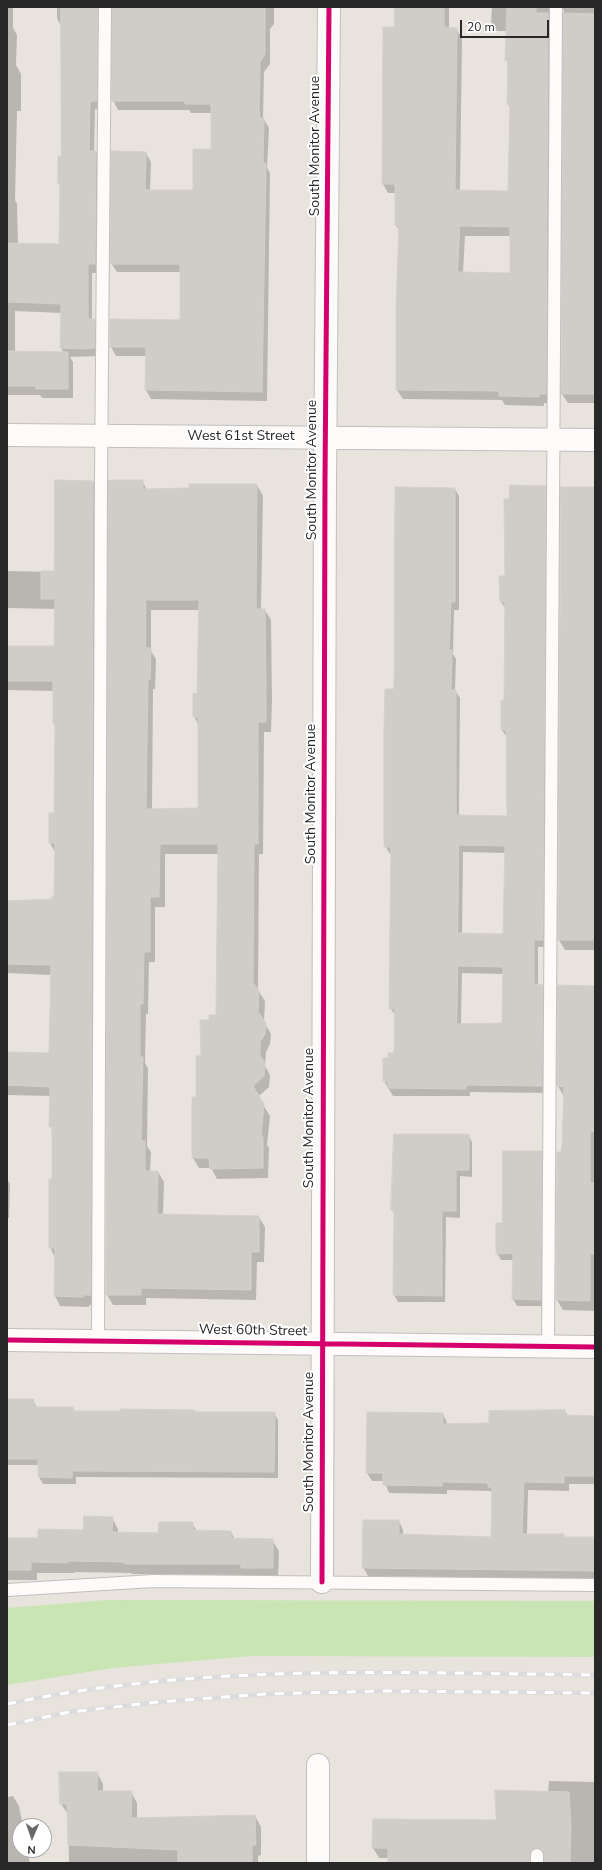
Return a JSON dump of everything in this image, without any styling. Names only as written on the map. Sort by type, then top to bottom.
[{"type":"street","name":"South Monitor Avenue","points":[[322,1582],[321,1344],[325,438],[329,7]]},
{"type":"street","name":"West 61st Street","points":[[7,435],[595,440]]},
{"type":"street","name":"West 60th Street","points":[[7,1340],[595,1346]]},
{"type":"street","points":[[318,1765],[318,1863]]},
{"type":"lane","points":[[98,1341],[101,436],[105,7]]},
{"type":"lane","points":[[548,1346],[552,440],[556,7]]},
{"type":"lane","points":[[7,1590],[153,1581],[595,1585]]},
{"type":"green space","points":[[107,1600],[595,1601],[595,1657],[252,1656],[112,1668],[7,1685],[7,1608]]},
{"type":"building","points":[[61,7],[98,7],[97,101],[90,101],[89,151],[96,151],[95,264],[88,264],[88,319],[95,319],[95,348],[87,349],[60,348],[61,304],[7,302],[7,243],[59,244],[60,184],[58,184],[58,156],[61,156]]},
{"type":"building","points":[[112,7],[265,7],[265,54],[260,62],[259,109],[260,118],[264,118],[263,163],[266,163],[262,392],[145,390],[146,347],[110,347],[110,319],[180,320],[180,264],[110,264],[111,151],[146,152],[145,190],[193,190],[193,149],[211,149],[211,104],[185,104],[185,101],[112,101]]},
{"type":"building","points":[[395,7],[444,7],[444,27],[457,28],[455,190],[508,191],[510,104],[507,104],[508,61],[505,60],[507,7],[536,7],[536,13],[548,13],[546,394],[539,394],[539,397],[499,396],[499,391],[396,390],[396,307],[399,225],[395,225],[395,184],[382,184],[383,27],[394,27]],"holes":[[[460,226],[510,227],[510,273],[458,272]]]},
{"type":"building","points":[[563,13],[595,14],[595,394],[561,394]]},
{"type":"building","points":[[7,351],[68,352],[68,389],[36,389],[36,386],[7,386]]},
{"type":"building","points":[[55,480],[93,481],[91,1295],[83,1295],[83,1297],[54,1296],[55,1248],[49,1248],[49,1179],[52,1179],[52,1127],[49,1127],[50,1087],[7,1085],[7,1052],[49,1053],[51,965],[7,964],[7,901],[52,899],[52,896],[54,896],[55,843],[49,843],[49,813],[54,813],[55,723],[53,723],[53,681],[7,681],[7,646],[54,646],[55,599],[41,599],[41,571],[54,571]]},
{"type":"building","points":[[143,480],[143,489],[189,488],[189,484],[257,484],[256,609],[265,609],[266,722],[258,722],[258,844],[254,844],[253,983],[259,990],[258,1012],[266,1023],[265,1034],[260,1042],[260,1056],[265,1063],[264,1076],[253,1086],[264,1104],[261,1137],[263,1137],[263,1168],[210,1169],[209,1158],[192,1158],[192,1097],[196,1097],[196,1056],[201,1056],[200,1020],[209,1020],[209,1015],[216,1015],[218,844],[160,844],[159,897],[150,897],[150,952],[144,952],[143,1004],[140,1004],[140,1057],[143,1057],[141,1141],[145,1141],[145,1171],[158,1171],[157,1214],[259,1216],[259,1252],[251,1252],[251,1290],[141,1288],[141,1295],[106,1295],[108,481]],"holes":[[[146,600],[199,600],[197,694],[193,693],[193,717],[198,717],[198,808],[146,809],[148,679],[150,680],[151,648],[146,648]]]},
{"type":"building","points":[[510,485],[546,486],[543,940],[534,940],[534,984],[543,985],[542,1086],[466,1085],[466,1089],[388,1088],[388,1082],[383,1081],[383,1058],[388,1058],[388,1053],[394,1053],[395,1009],[389,1009],[391,847],[384,847],[384,729],[385,689],[394,689],[395,487],[455,488],[455,602],[451,602],[449,650],[452,650],[451,690],[456,690],[456,815],[507,816],[506,730],[501,730],[501,700],[504,700],[505,602],[500,602],[499,576],[505,576],[504,499],[509,499]],"holes":[[[459,845],[505,846],[503,934],[458,933]],[[458,966],[503,967],[502,1023],[457,1024]]]},
{"type":"building","points":[[561,487],[595,487],[595,902],[593,940],[558,940]]},
{"type":"building","points":[[558,985],[595,986],[593,1099],[595,1099],[595,1132],[590,1131],[590,1183],[595,1183],[595,1254],[590,1254],[590,1301],[556,1300],[557,1152],[561,1152],[562,1145],[564,1087],[557,1086]]},
{"type":"building","points":[[394,1134],[469,1134],[469,1170],[456,1170],[456,1211],[442,1211],[442,1296],[393,1295],[394,1210],[391,1210]]},
{"type":"building","points":[[503,1151],[542,1151],[541,1300],[512,1299],[513,1253],[496,1254],[496,1223],[502,1223]]},
{"type":"building","points":[[7,1399],[34,1399],[34,1407],[73,1407],[73,1411],[120,1411],[120,1409],[195,1410],[195,1412],[275,1412],[274,1472],[72,1471],[72,1478],[38,1477],[38,1459],[7,1459]]},
{"type":"building","points":[[565,1410],[565,1415],[595,1416],[595,1476],[564,1476],[564,1483],[524,1482],[522,1534],[564,1534],[564,1537],[595,1537],[595,1571],[362,1568],[363,1520],[399,1520],[399,1534],[491,1537],[492,1487],[488,1487],[488,1483],[442,1482],[442,1486],[383,1485],[383,1473],[366,1473],[367,1412],[443,1413],[443,1424],[489,1423],[489,1411]]},
{"type":"building","points":[[84,1516],[113,1517],[112,1532],[158,1533],[159,1522],[193,1522],[193,1530],[231,1531],[231,1538],[273,1539],[273,1568],[241,1568],[241,1564],[124,1564],[124,1562],[68,1561],[68,1563],[31,1562],[31,1570],[7,1570],[7,1538],[38,1538],[38,1529],[83,1530]]},
{"type":"building","points":[[59,1772],[98,1772],[97,1791],[132,1791],[131,1818],[255,1815],[256,1845],[252,1845],[252,1863],[178,1863],[178,1850],[68,1845],[67,1804],[60,1804]]},
{"type":"building","points":[[495,1790],[569,1792],[571,1824],[570,1863],[544,1863],[544,1852],[537,1848],[530,1852],[530,1863],[388,1863],[388,1848],[372,1848],[373,1819],[496,1820]]},
{"type":"railway","points":[[7,1704],[80,1691],[153,1682],[226,1676],[374,1672],[595,1675]]},
{"type":"railway","points":[[7,1725],[70,1712],[159,1702],[266,1694],[382,1691],[595,1693]]},
{"type":"cycle path","points":[[322,1582],[325,478],[329,7]]},
{"type":"cycle path","points":[[7,1340],[595,1347]]}]
